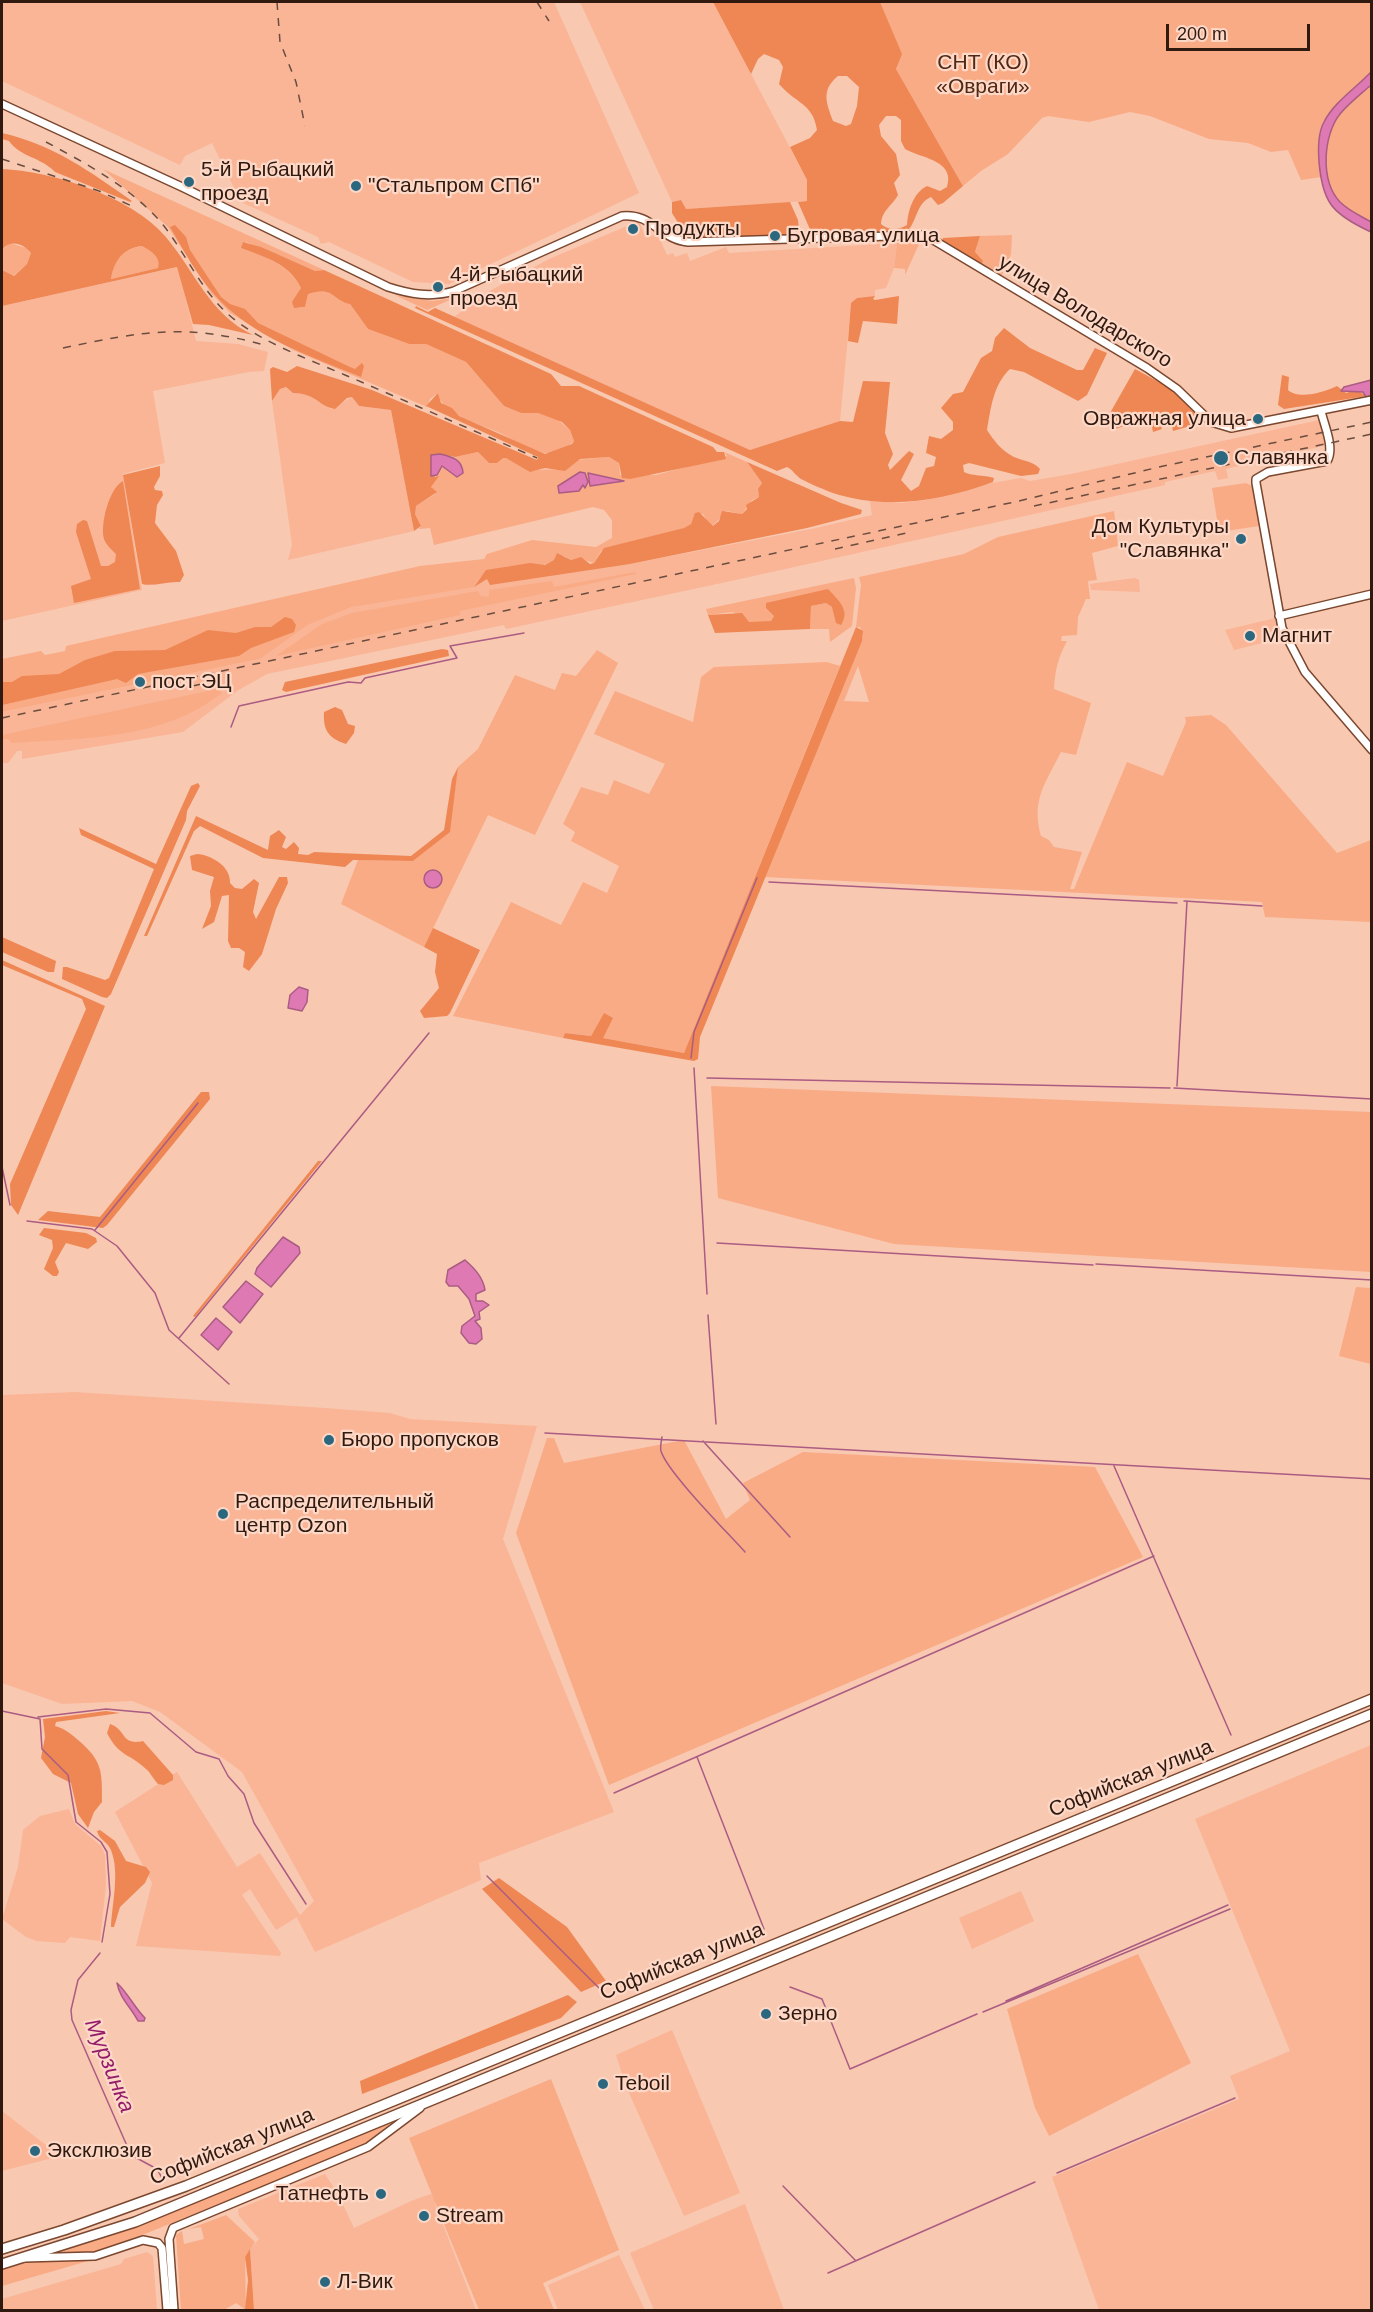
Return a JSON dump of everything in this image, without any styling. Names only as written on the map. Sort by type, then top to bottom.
[{"type":"main road","name":"Софийская улица","points":[[2,2249],[64,2230],[186,2186],[1371,1699]]},
{"type":"main road","name":"Софийская улица","points":[[2,2264],[135,2222],[1371,1714]]},
{"type":"street","name":"улица Володарского","points":[[2,104],[182,187],[388,287],[415,295],[454,291],[615,218],[631,215],[645,218],[675,239],[701,242],[925,235],[1147,368],[1177,389],[1211,422],[1222,428],[1321,411]]},
{"type":"street","points":[[1368,400],[1321,411],[1329,443],[1330,457],[1327,461],[1268,472],[1256,479],[1278,616],[1305,672],[1371,750]]},
{"type":"street","points":[[1278,616],[1371,594]]},
{"type":"street","name":"Софийская улица","points":[[174,2310],[169,2239],[173,2228],[368,2147],[429,2101]]},
{"type":"street","name":"Софийская улица","points":[[21,2258],[94,2256],[143,2240],[158,2243],[162,2248],[167,2310]]},
{"type":"shaded area","points":[[2,2],[554,2],[639,193],[449,284],[413,282],[329,242],[321,244],[318,237],[241,202],[212,143],[185,156],[180,165],[2,81]]},
{"type":"shaded area","points":[[580,2],[713,2],[807,180],[807,201],[686,209],[681,200],[672,202]]},
{"type":"shaded area","points":[[713,2],[880,2],[902,54],[896,69],[963,186],[938,205],[931,197],[926,200],[906,232],[812,234],[798,202],[807,201],[807,180],[790,147],[810,138],[817,130],[815,121],[812,114],[779,84],[783,67],[779,60],[764,54],[758,59],[751,74]],"holes":[[[838,76],[847,76],[859,87],[857,106],[851,124],[846,126],[833,121],[826,97],[829,86]],[[886,116],[896,116],[901,120],[901,141],[905,149],[942,165],[948,178],[947,187],[940,191],[927,186],[922,189],[912,203],[907,225],[894,229],[881,224],[885,212],[898,195],[894,183],[900,175],[896,154],[881,136],[879,125]]]},
{"type":"shaded area","points":[[1371,72],[1371,85],[1347,106],[1334,123],[1326,158],[1329,182],[1334,193],[1340,202],[1351,211],[1371,222],[1371,232],[1354,224],[1330,203],[1321,175],[1319,140],[1328,115]]},
{"type":"shaded area","points":[[2,133],[38,144],[70,160],[132,201],[55,172],[19,150],[9,141],[2,139]]},
{"type":"shaded area","points":[[2,169],[67,181],[112,198],[151,222],[176,249],[214,304],[225,316],[253,335],[209,325],[193,324],[177,267],[2,306],[2,270],[14,276],[27,264],[31,253],[24,247],[13,243],[2,250]],"holes":[[[142,246],[157,258],[158,268],[111,279],[120,256],[130,249]]]},
{"type":"shaded area","points":[[681,200],[686,209],[790,202],[798,220],[799,230],[795,234],[688,239],[672,213],[672,202]]},
{"type":"shaded area","points":[[639,221],[645,236],[658,235],[667,255],[673,253],[675,257],[687,253],[690,261],[726,247],[729,253],[897,243],[894,268],[886,288],[875,290],[875,296],[857,298],[851,304],[840,421],[750,450],[454,317],[486,293],[549,259]]},
{"type":"shaded area","points":[[175,225],[186,237],[190,250],[221,297],[230,304],[245,309],[258,323],[350,367],[355,369],[362,363],[364,366],[361,377],[282,344],[245,322],[213,293],[195,270],[170,227]]},
{"type":"shaded area","points":[[980,236],[975,252],[983,261],[981,265],[942,242],[943,238]]},
{"type":"shaded area","points":[[243,242],[261,247],[315,271],[324,270],[551,374],[561,386],[579,386],[713,447],[717,452],[724,452],[726,459],[630,479],[622,478],[619,463],[609,457],[580,459],[565,471],[545,468],[530,472],[506,458],[497,463],[489,463],[478,452],[455,457],[440,454],[431,456],[435,477],[439,476],[431,487],[437,492],[416,506],[415,514],[421,526],[414,531],[391,410],[359,406],[352,397],[347,398],[335,409],[308,396],[293,393],[286,387],[280,389],[272,401],[270,369],[273,367],[287,372],[297,366],[372,390],[537,460],[538,457],[426,406],[438,393],[441,403],[452,408],[459,416],[545,454],[572,444],[574,441],[570,430],[562,422],[538,413],[521,413],[504,406],[466,362],[426,344],[409,344],[368,329],[350,304],[328,292],[308,294],[305,307],[294,308],[292,302],[301,288],[296,280],[276,262],[241,248]]},
{"type":"shaded area","points":[[178,267],[196,341],[238,344],[268,352],[264,371],[153,391],[165,463],[123,474],[142,590],[2,621],[2,306]]},
{"type":"shaded area","points":[[875,296],[873,299],[875,300],[899,296],[897,324],[863,321],[858,343],[848,341],[851,303],[857,298]]},
{"type":"shaded area","points":[[416,306],[428,312],[435,308],[750,450],[840,421],[853,422],[863,381],[890,382],[885,433],[893,454],[888,465],[890,470],[909,451],[914,454],[901,480],[911,491],[919,486],[926,468],[934,466],[936,457],[926,453],[929,436],[941,439],[953,430],[953,422],[941,408],[953,394],[963,392],[981,358],[992,351],[995,338],[1004,328],[1030,348],[1077,370],[1083,370],[1095,348],[1107,353],[1087,395],[1078,401],[1024,372],[1010,369],[1000,382],[994,397],[987,430],[1006,452],[1037,466],[1040,469],[1038,474],[1021,476],[969,463],[963,465],[964,472],[994,478],[993,482],[933,499],[871,501],[830,492],[801,479],[787,467],[777,471],[415,308]]},
{"type":"shaded area","points":[[1135,369],[1170,388],[1204,422],[1173,431],[1169,412],[1158,416],[1162,429],[1153,432],[1150,417],[1115,429],[1110,413]]},
{"type":"shaded area","points":[[1282,375],[1289,377],[1288,390],[1293,393],[1305,395],[1319,393],[1337,386],[1346,393],[1356,390],[1367,396],[1284,409],[1278,405]]},
{"type":"shaded area","points":[[1371,380],[1371,405],[1363,392],[1341,391],[1344,387]]},
{"type":"shaded area","points":[[286,387],[293,393],[306,394],[318,399],[331,409],[352,397],[359,406],[391,410],[414,531],[288,560],[292,545],[272,401],[280,389]]},
{"type":"shaded area","points":[[1319,420],[1327,445],[1226,469],[1228,478],[1218,480],[1215,471],[1165,482],[1165,485],[731,581],[506,629],[504,625],[267,674],[237,691],[183,732],[22,759],[22,751],[17,751],[8,763],[2,763],[2,712],[260,659],[308,625],[352,607],[475,578],[630,564],[811,529],[872,515],[870,501],[901,503],[927,500],[986,484],[1021,478],[1030,481],[1071,474]]},
{"type":"shaded area","points":[[440,454],[458,462],[463,473],[457,477],[442,466],[437,475],[431,476],[431,455]]},
{"type":"shaded area","points":[[747,462],[862,510],[861,514],[807,528],[630,564],[490,585],[487,579],[474,587],[486,570],[530,563],[545,565],[554,560],[557,553],[571,560],[581,557],[590,564],[594,563],[604,548],[684,528],[691,524],[695,513],[699,512],[713,526],[719,521],[722,511],[742,514],[747,509],[746,505],[759,497],[758,489],[762,483]]},
{"type":"shaded area","points":[[160,466],[160,476],[154,487],[155,490],[162,491],[163,495],[157,505],[155,523],[176,551],[184,575],[180,582],[146,585],[142,584],[123,475]]},
{"type":"shaded area","points":[[580,472],[585,473],[588,482],[585,488],[583,485],[579,491],[559,493],[558,486]]},
{"type":"shaded area","points":[[588,473],[624,481],[590,486]]},
{"type":"shaded area","points":[[123,481],[140,589],[74,603],[71,586],[91,579],[76,532],[77,524],[83,520],[87,521],[101,566],[108,566],[115,562],[116,554],[104,539],[103,525],[110,499]]},
{"type":"shaded area","points":[[1135,578],[1139,580],[1140,592],[1091,590],[1090,584]]},
{"type":"shaded area","points":[[828,589],[844,610],[844,620],[841,625],[836,623],[832,607],[826,603],[811,606],[810,629],[715,633],[708,615],[742,613],[749,622],[771,621],[774,616],[766,608],[766,603]]},
{"type":"shaded area","points":[[285,617],[292,619],[296,625],[294,632],[251,648],[239,656],[138,674],[126,683],[117,679],[2,705],[2,682],[12,682],[22,676],[59,674],[85,660],[115,651],[165,650],[208,630],[236,633],[255,627],[271,627]]},
{"type":"shaded area","points":[[1276,618],[1283,638],[1234,650],[1225,630]]},
{"type":"shaded area","points":[[856,627],[863,631],[862,641],[700,1037],[698,1059],[694,1061],[563,1038],[565,1033],[591,1036],[604,1013],[613,1018],[603,1038],[684,1053]]},
{"type":"shaded area","points":[[442,649],[448,650],[449,656],[286,692],[282,690],[285,682]]},
{"type":"shaded area","points":[[335,707],[342,710],[348,724],[355,726],[354,733],[346,744],[331,736],[324,724],[324,712]]},
{"type":"shaded area","points":[[458,767],[450,832],[413,861],[353,860],[345,867],[263,858],[200,826],[194,831],[147,936],[144,936],[196,816],[268,850],[270,836],[279,830],[286,837],[282,847],[286,849],[294,842],[299,848],[298,854],[308,855],[314,852],[411,856],[444,830],[452,779]]},
{"type":"shaded area","points":[[198,783],[200,786],[187,811],[186,820],[111,994],[107,998],[102,997],[62,979],[63,967],[105,980],[109,978],[154,869],[81,835],[79,828],[156,864],[191,786]]},
{"type":"shaded area","points":[[197,854],[219,862],[227,871],[230,883],[235,888],[242,889],[254,879],[259,883],[253,912],[256,919],[279,877],[287,877],[288,883],[276,909],[262,954],[249,971],[243,967],[245,952],[239,948],[231,948],[228,941],[229,895],[222,896],[214,922],[202,929],[211,906],[210,891],[214,877],[192,870],[190,856]]},
{"type":"shaded area","points":[[433,870],[439,873],[442,879],[439,885],[433,888],[427,885],[424,879],[427,873]]},
{"type":"shaded area","points":[[433,928],[480,950],[450,1013],[447,1016],[424,1018],[420,1011],[439,988],[435,972],[437,954],[424,947]]},
{"type":"shaded area","points":[[2,937],[56,961],[54,972],[48,972],[2,952]]},
{"type":"shaded area","points":[[2,960],[105,1006],[18,1215],[11,1205],[10,1184],[86,1009],[82,999],[2,965]]},
{"type":"shaded area","points":[[299,987],[308,990],[307,1002],[302,1011],[288,1008],[290,995]]},
{"type":"shaded area","points":[[201,1092],[209,1092],[210,1099],[107,1225],[103,1228],[38,1220],[48,1211],[100,1217]]},
{"type":"shaded area","points":[[318,1161],[322,1161],[195,1317],[193,1316]]},
{"type":"shaded area","points":[[44,1228],[86,1233],[96,1238],[97,1242],[88,1249],[66,1243],[55,1262],[59,1272],[57,1276],[53,1276],[44,1269],[53,1248],[52,1240],[39,1235]]},
{"type":"shaded area","points":[[283,1237],[299,1247],[300,1253],[271,1287],[255,1274],[257,1268]]},
{"type":"shaded area","points":[[465,1260],[478,1273],[484,1285],[485,1290],[476,1294],[476,1301],[483,1301],[489,1305],[479,1312],[480,1319],[475,1321],[481,1328],[482,1339],[476,1344],[469,1343],[461,1333],[462,1326],[475,1316],[469,1299],[458,1286],[449,1286],[446,1282],[448,1270]]},
{"type":"shaded area","points":[[246,1281],[263,1294],[240,1323],[223,1307]]},
{"type":"shaded area","points":[[216,1318],[232,1332],[218,1350],[201,1335]]},
{"type":"shaded area","points":[[75,1392],[325,1408],[390,1413],[410,1419],[537,1426],[503,1539],[614,1812],[479,1863],[481,1880],[315,1952],[297,1918],[299,1916],[276,1930],[250,1889],[242,1895],[281,1953],[280,1956],[136,1946],[152,1883],[115,1812],[177,1772],[237,1867],[260,1853],[300,1915],[314,1901],[242,1772],[160,1712],[132,1701],[62,1704],[2,1683],[2,1395]]},
{"type":"shaded area","points":[[106,1711],[120,1713],[56,1722],[55,1726],[86,1747],[97,1761],[102,1783],[102,1802],[94,1812],[88,1828],[78,1814],[71,1783],[53,1774],[41,1758],[45,1737],[43,1719]]},
{"type":"shaded area","points":[[110,1724],[119,1729],[127,1739],[136,1742],[143,1741],[173,1775],[173,1780],[164,1785],[158,1784],[141,1764],[116,1747],[107,1733]]},
{"type":"shaded area","points":[[1371,1745],[1371,2310],[1099,2310],[1052,2177],[1239,2099],[1230,2076],[1290,2051],[1195,1819]]},
{"type":"shaded area","points":[[69,1809],[75,1824],[101,1846],[105,1855],[106,1885],[100,1941],[70,1937],[65,1943],[37,1941],[26,1937],[2,1919],[18,1867],[23,1830],[40,1816]]},
{"type":"shaded area","points":[[100,1830],[115,1841],[126,1861],[146,1867],[150,1872],[145,1883],[120,1907],[114,1927],[111,1927],[115,1878],[114,1859],[111,1850],[98,1834],[97,1831]]},
{"type":"shaded area","points":[[499,1878],[567,1927],[606,1981],[581,1992],[482,1889]]},
{"type":"shaded area","points":[[1021,1891],[1034,1921],[972,1949],[959,1918]]},
{"type":"shaded area","points":[[117,1983],[145,2018],[144,2021],[138,2021],[118,1989]]},
{"type":"shaded area","points":[[568,1995],[577,2002],[561,2018],[362,2094],[360,2081]]},
{"type":"shaded area","points":[[672,2030],[740,2193],[684,2216],[626,2086],[616,2055]]},
{"type":"shaded area","points":[[2,2111],[60,2156],[2,2171]]},
{"type":"shaded area","points":[[325,2174],[339,2196],[354,2228],[411,2201],[431,2194],[435,2196],[438,2203],[435,2204],[476,2310],[254,2310],[250,2249],[259,2239],[239,2216],[238,2209]]},
{"type":"shaded area","points":[[745,2204],[784,2310],[654,2310],[630,2253]]},
{"type":"shaded area","points":[[250,2249],[254,2310],[245,2310],[248,2280],[245,2257]]},
{"type":"shaded area","points":[[147,2252],[153,2256],[157,2310],[2,2310],[2,2299],[121,2264],[124,2259]]},
{"type":"shaded area","points":[[619,2255],[645,2310],[558,2310],[548,2285]]},
{"type":"green space","name":"СНТ (КО) «Овраги»","points":[[880,2],[1371,2],[1371,72],[1328,116],[1320,140],[1322,177],[1301,180],[1288,150],[1271,152],[1248,143],[1209,139],[1150,116],[1130,112],[1089,122],[1048,116],[1042,118],[1008,154],[963,186],[896,69],[901,54]]},
{"type":"green space","points":[[1371,85],[1371,222],[1340,202],[1329,182],[1326,158],[1334,123],[1347,106]]},
{"type":"green space","points":[[103,169],[324,270],[315,271],[246,242],[241,248],[276,262],[290,273],[301,288],[297,296],[298,308],[305,307],[308,293],[327,291],[350,304],[368,329],[409,344],[426,344],[466,362],[504,406],[521,413],[538,413],[558,420],[570,430],[574,441],[556,452],[538,452],[455,413],[441,401],[438,393],[430,399],[427,407],[293,350],[230,313],[211,293],[168,227]]},
{"type":"green space","points":[[1012,235],[1011,254],[1001,277],[973,259],[980,236]]},
{"type":"green space","points":[[920,242],[905,275],[905,269],[894,268],[897,243]]},
{"type":"green space","points":[[10,243],[26,248],[31,253],[27,264],[13,276],[2,270],[2,250]]},
{"type":"green space","points":[[142,246],[157,258],[158,268],[111,279],[120,257],[129,250]]},
{"type":"green space","points":[[395,295],[432,301],[454,298],[427,310]]},
{"type":"green space","points":[[478,452],[489,463],[497,463],[503,457],[534,471],[562,469],[576,460],[609,457],[619,463],[620,475],[656,475],[727,456],[724,452],[747,462],[762,483],[758,489],[759,497],[752,500],[742,514],[726,511],[713,526],[703,514],[694,517],[691,524],[685,528],[601,551],[594,563],[578,558],[571,560],[564,556],[542,565],[503,567],[485,574],[474,587],[352,607],[308,625],[260,659],[2,712],[2,659],[41,651],[45,655],[65,651],[66,646],[420,566],[484,559],[487,554],[532,540],[596,547],[612,538],[612,520],[604,510],[593,507],[434,545],[430,528],[419,529],[421,526],[414,512],[416,506],[435,494],[431,486],[442,466],[462,466],[455,457]],"holes":[[[590,473],[624,481],[590,486]]]},
{"type":"green space","points":[[1246,483],[1253,487],[1259,526],[1219,532],[1212,488]]},
{"type":"green space","points":[[1114,511],[1118,546],[1092,553],[1097,580],[1088,581],[1090,599],[1086,599],[1078,617],[1077,635],[1062,636],[1061,641],[1067,641],[1055,676],[1054,689],[1091,703],[1076,755],[1061,752],[1041,792],[1039,802],[1038,823],[1041,836],[1049,840],[1054,847],[1082,852],[1070,889],[1074,889],[1127,762],[1163,776],[1186,722],[1185,717],[1211,715],[1226,725],[1337,853],[1371,840],[1371,922],[1265,917],[1262,902],[764,877],[863,636],[860,627],[856,627],[861,585],[859,577],[964,554],[998,537]],"holes":[[[858,666],[869,702],[844,701]]]},
{"type":"green space","points":[[635,572],[636,574],[460,611],[460,615],[276,656],[322,624],[352,613],[478,591],[481,596],[489,597],[489,590],[552,581],[554,587]]},
{"type":"green space","points":[[854,578],[856,588],[852,626],[830,642],[829,629],[810,629],[811,606],[826,603],[832,607],[828,589],[774,616],[771,621],[757,624],[733,612],[708,615],[706,609]]},
{"type":"green space","points":[[597,650],[618,663],[535,835],[488,815],[424,947],[341,904],[358,860],[413,861],[449,832],[458,767],[478,749],[515,675],[555,690],[562,673],[576,676]]},
{"type":"green space","points":[[827,662],[840,666],[684,1053],[603,1038],[604,1013],[591,1036],[565,1033],[563,1038],[453,1016],[511,902],[561,925],[583,882],[607,893],[619,866],[571,841],[575,832],[563,824],[581,787],[608,795],[614,780],[649,794],[665,764],[594,734],[615,691],[693,722],[701,677],[714,667]]},
{"type":"green space","points":[[217,689],[222,693],[199,708],[174,720],[148,728],[122,734],[67,740],[12,743],[8,739],[2,739],[2,735]]},
{"type":"green space","points":[[711,1086],[1371,1112],[1371,1272],[894,1244],[718,1198]]},
{"type":"green space","points":[[1356,1287],[1371,1288],[1371,1364],[1339,1356]]},
{"type":"green space","points":[[547,1438],[554,1438],[564,1463],[684,1440],[726,1519],[750,1500],[743,1483],[803,1452],[1095,1467],[1143,1557],[609,1785],[516,1533]]},
{"type":"green space","points":[[1138,1954],[1191,2063],[1049,2136],[1035,2108],[1007,2009]]},
{"type":"green space","points":[[551,2079],[619,2250],[543,2283],[554,2310],[479,2310],[409,2138]]},
{"type":"green space","points":[[397,2118],[366,2144],[135,2238],[95,2252],[50,2256],[49,2254],[132,2227]]},
{"type":"green space","points":[[226,2215],[255,2242],[245,2257],[246,2310],[236,2303],[224,2310],[181,2310],[176,2235],[182,2231],[184,2244],[204,2239],[201,2227],[189,2229]]},
{"type":"green space","points":[[95,2258],[2,2286],[2,2269],[28,2262]]},
{"type":"waterway","points":[[231,727],[239,706],[348,682],[361,683],[365,678],[457,658],[450,646],[524,633]]},
{"type":"waterway","points":[[691,1058],[694,1032],[757,878]]},
{"type":"waterway","points":[[769,882],[1177,903]]},
{"type":"waterway","points":[[1184,901],[1262,906]]},
{"type":"waterway","points":[[1177,1086],[1187,901]]},
{"type":"waterway","points":[[179,1338],[429,1033]]},
{"type":"waterway","points":[[694,1068],[707,1294]]},
{"type":"waterway","points":[[707,1078],[1170,1088]]},
{"type":"waterway","points":[[1174,1088],[1372,1099]]},
{"type":"waterway","points":[[95,1230],[198,1103]]},
{"type":"waterway","points":[[2,1167],[10,1205]]},
{"type":"waterway","points":[[27,1221],[92,1229],[117,1246],[155,1293],[169,1330],[229,1384]]},
{"type":"waterway","points":[[717,1243],[1093,1265]]},
{"type":"waterway","points":[[1096,1264],[1372,1280]]},
{"type":"waterway","points":[[708,1315],[716,1424]]},
{"type":"waterway","points":[[545,1433],[1372,1479]]},
{"type":"waterway","points":[[662,1437],[661,1451],[674,1473],[745,1552]]},
{"type":"waterway","points":[[703,1441],[790,1537]]},
{"type":"waterway","points":[[1114,1466],[1231,1735]]},
{"type":"waterway","points":[[614,1793],[1154,1556]]},
{"type":"waterway","points":[[38,1717],[106,1709],[150,1713],[196,1752],[219,1759],[228,1776],[244,1794],[254,1823],[306,1904]]},
{"type":"waterway","name":"Мурзинка","points":[[2,1711],[40,1719],[42,1749],[68,1775],[76,1822],[101,1842],[107,1852],[110,1894],[102,1942]]},
{"type":"waterway","points":[[697,1757],[764,1929]]},
{"type":"waterway","points":[[487,1876],[607,1996]]},
{"type":"waterway","points":[[1006,2001],[1228,1905]]},
{"type":"waterway","points":[[983,2012],[1230,1909]]},
{"type":"waterway","name":"Мурзинка","points":[[100,1953],[78,1980],[71,2010],[72,2020],[131,2155],[157,2169],[162,2178]]},
{"type":"waterway","points":[[790,1987],[822,1999],[850,2069],[977,2014]]},
{"type":"waterway","points":[[1057,2173],[1235,2098]]},
{"type":"waterway","points":[[828,2273],[1035,2182]]},
{"type":"waterway","points":[[783,2186],[856,2261]]},
{"type":"railway","points":[[277,2],[280,42],[296,82],[305,126]]},
{"type":"railway","points":[[537,2],[549,21]]},
{"type":"railway","points":[[46,142],[109,178],[139,200],[164,226],[214,299],[247,329],[288,350],[537,458]]},
{"type":"railway","points":[[2,159],[99,191],[134,207]]},
{"type":"railway","points":[[63,348],[118,337],[165,332],[213,334],[268,346]]},
{"type":"railway","points":[[2,718],[1019,501],[1159,467],[1372,422]]},
{"type":"railway","points":[[1034,506],[1372,434]]},
{"type":"railway","points":[[835,549],[911,532]]},
{"type":"railway","points":[[178,689],[225,679]]},
{"type":"place","name":"5-й Рыбацкий проезд","points":[[189,182]]},
{"type":"place","name":"\"Стальпром СПб\"","points":[[356,186]]},
{"type":"place","name":"Продукты","points":[[633,229]]},
{"type":"place","name":"Бугровая улица","points":[[775,236]]},
{"type":"place","name":"4-й Рыбацкий проезд","points":[[438,287]]},
{"type":"place","name":"Овражная улица","points":[[1258,419]]},
{"type":"place","name":"Славянка","points":[[1221,458]]},
{"type":"place","name":"Дом Культуры \"Славянка\"","points":[[1241,539]]},
{"type":"place","name":"Магнит","points":[[1250,636]]},
{"type":"place","name":"пост ЭЦ","points":[[140,682]]},
{"type":"place","name":"Бюро пропусков","points":[[329,1440]]},
{"type":"place","name":"Распределительный центр Ozon","points":[[223,1514]]},
{"type":"place","name":"Зерно","points":[[766,2014]]},
{"type":"place","name":"Teboil","points":[[603,2084]]},
{"type":"place","name":"Эксклюзив","points":[[35,2151]]},
{"type":"place","name":"Татнефть","points":[[381,2194]]},
{"type":"place","name":"Stream","points":[[424,2216]]},
{"type":"place","name":"Л-Вик","points":[[325,2282]]}]
